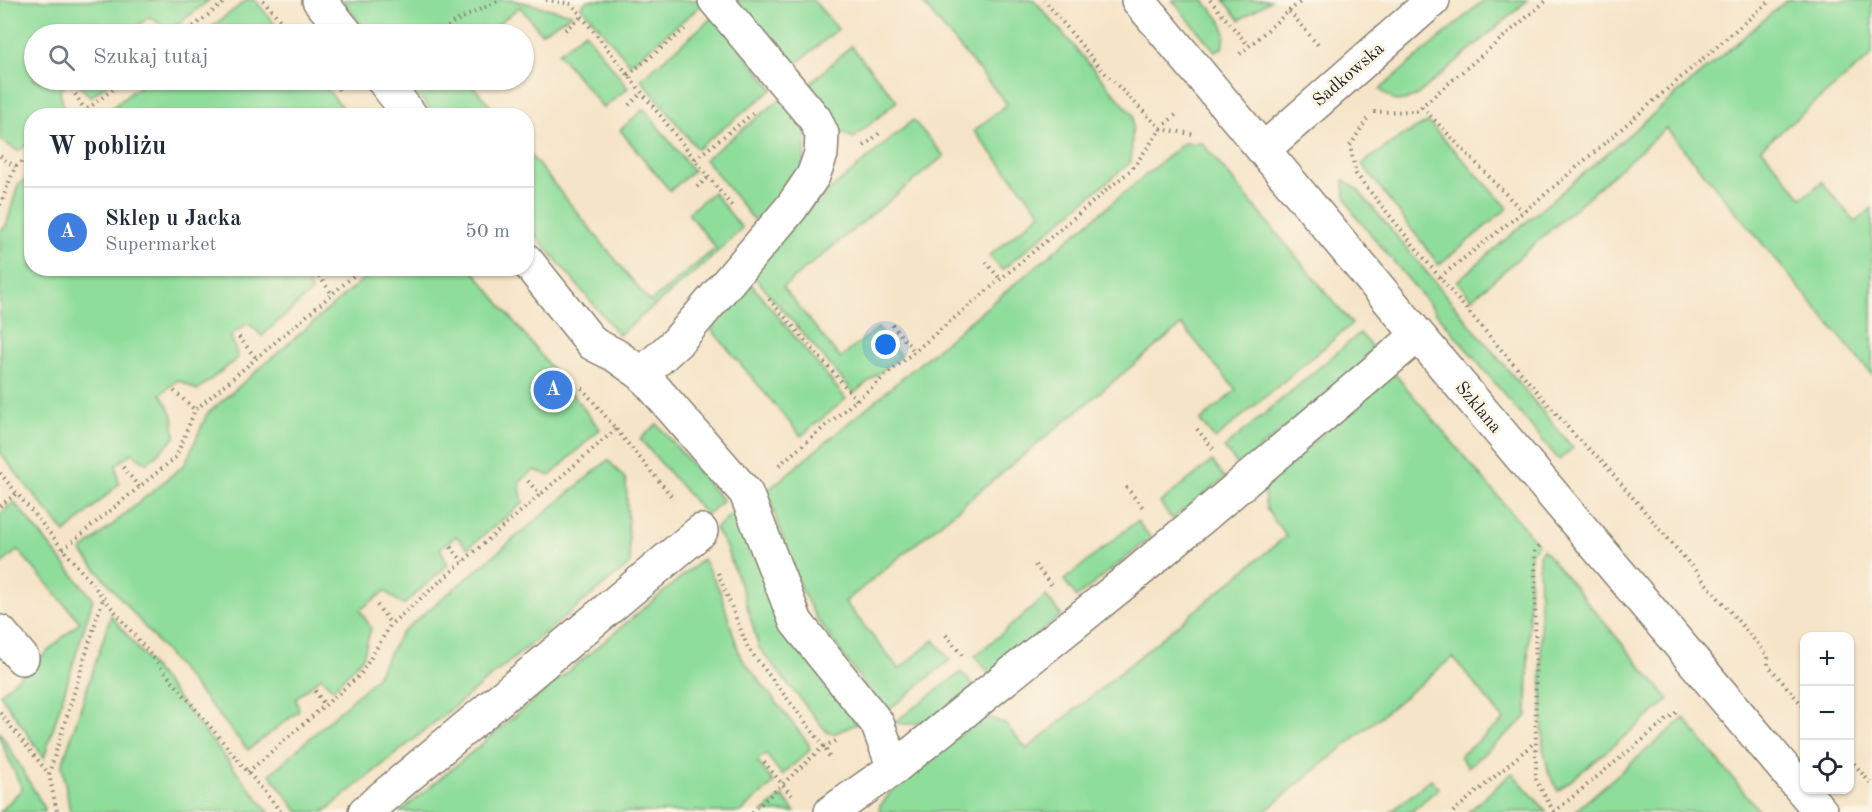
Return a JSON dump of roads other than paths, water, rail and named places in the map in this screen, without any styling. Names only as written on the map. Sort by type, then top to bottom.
[{"type":"street","points":[[319,0],[339,24]]},
{"type":"street","points":[[642,374],[676,342],[790,208],[813,176],[821,154],[822,134],[815,119],[716,0]]},
{"type":"street","name":"Szklana","points":[[1138,0],[1821,812]]},
{"type":"street","name":"Sadkowska","points":[[1263,150],[1433,0]]},
{"type":"street","points":[[391,90],[405,108]]},
{"type":"street","points":[[534,270],[593,344],[615,355],[642,374],[746,493],[796,622],[877,723],[894,768]]},
{"type":"street","points":[[831,812],[894,768],[1134,575],[1418,335]]},
{"type":"street","points":[[365,812],[701,531]]},
{"type":"street","points":[[0,632],[22,658]]},
{"type":"place","name":"Sklep u Jacka","points":[[553,390]]}]
